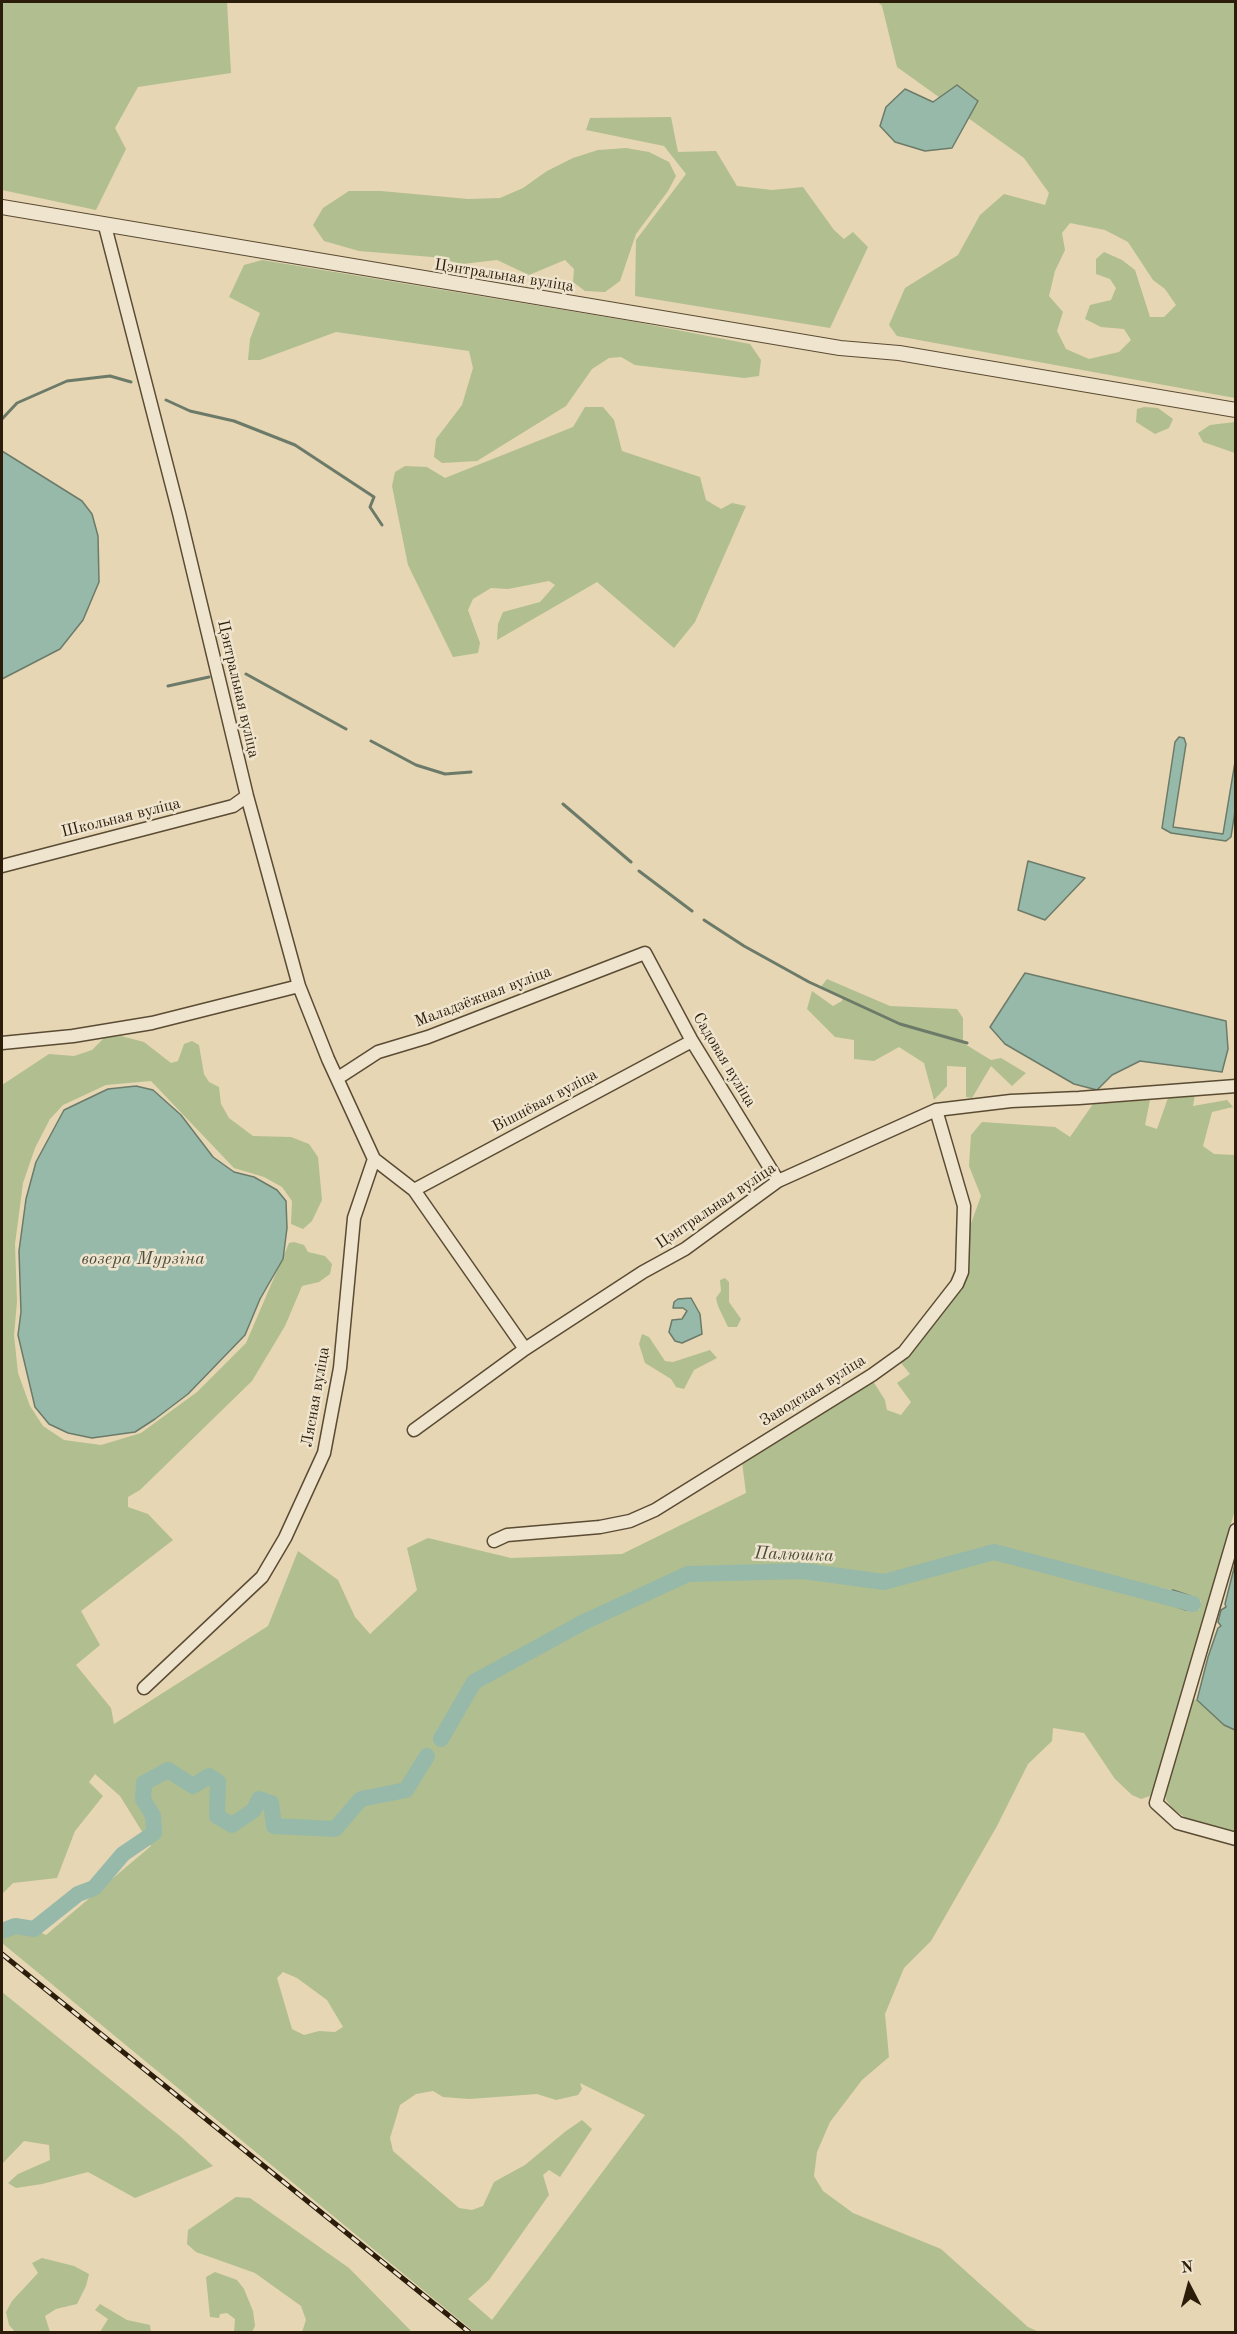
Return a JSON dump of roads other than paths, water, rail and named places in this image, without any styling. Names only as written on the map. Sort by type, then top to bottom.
[{"type":"street","name":"Цэнтральная вуліца","points":[[2,207],[840,348],[898,353],[1236,410]]},
{"type":"street","name":"Цэнтральная вуліца","points":[[105,226],[180,513],[247,796],[299,986],[374,1159],[414,1190],[525,1349]]},
{"type":"street","name":"Школьная вуліца","points":[[2,866],[233,806],[247,796]]},
{"type":"street","name":"Садовая вуліца","points":[[645,953],[692,1041],[778,1181]]},
{"type":"street","name":"Маладзёжная вуліца","points":[[338,1078],[378,1052],[428,1037],[645,953]]},
{"type":"street","points":[[2,1043],[73,1036],[152,1023],[299,986]]},
{"type":"street","name":"Вішнёвая вуліца","points":[[414,1190],[692,1041]]},
{"type":"street","name":"Цэнтральная вуліца","points":[[414,1430],[525,1349],[643,1272],[685,1249],[778,1181],[936,1110],[1011,1101],[1236,1086]]},
{"type":"street","name":"Заводская вуліца","points":[[494,1541],[507,1535],[600,1527],[630,1521],[655,1510],[872,1375],[903,1352],[957,1284],[962,1272],[964,1206],[936,1110]]},
{"type":"street","name":"Лясная вуліца","points":[[144,1688],[262,1577],[285,1538],[320,1462],[324,1452],[340,1368],[354,1218],[374,1159]]},
{"type":"street","points":[[1236,1530],[1156,1803],[1178,1823],[1236,1839]]},
{"type":"water","points":[[957,85],[978,101],[952,148],[925,151],[895,142],[880,126],[886,107],[905,89],[933,102]]},
{"type":"water","points":[[2,451],[82,501],[92,514],[98,536],[99,582],[83,620],[60,649],[2,679]]},
{"type":"water","points":[[1179,737],[1184,738],[1186,744],[1173,827],[1223,834],[1235,762],[1235,811],[1231,837],[1226,841],[1171,833],[1162,828],[1175,742]]},
{"type":"water","points":[[1028,861],[1085,878],[1045,920],[1018,910]]},
{"type":"water","points":[[1025,973],[1226,1021],[1228,1049],[1222,1072],[1140,1061],[1112,1075],[1097,1090],[1074,1084],[1005,1044],[990,1027]]},
{"type":"water","name":"возера Мурзіна","points":[[136,1086],[153,1090],[181,1115],[213,1157],[234,1172],[254,1177],[277,1190],[286,1201],[287,1228],[283,1259],[260,1299],[245,1335],[188,1394],[155,1419],[135,1432],[92,1438],[68,1433],[49,1424],[35,1407],[18,1335],[21,1312],[19,1251],[26,1199],[36,1162],[64,1110],[108,1089]]},
{"type":"water","points":[[691,1298],[700,1314],[702,1334],[682,1343],[675,1341],[669,1332],[672,1320],[682,1319],[687,1311],[683,1308],[673,1308],[674,1302],[678,1299]]},
{"type":"water","points":[[1235,1564],[1235,1730],[1224,1725],[1197,1700],[1208,1657],[1218,1628],[1221,1626],[1218,1622],[1221,1610],[1226,1607]]},
{"type":"water","points":[[1173,1590],[1191,1596],[1194,1599],[1192,1608],[1186,1610],[1168,1604],[1165,1594]]},
{"type":"waterway","points":[[2,419],[17,403],[67,381],[110,376],[131,382]]},
{"type":"waterway","points":[[166,400],[190,411],[234,421],[295,445],[374,497],[370,507],[382,525]]},
{"type":"waterway","points":[[246,674],[346,729]]},
{"type":"waterway","points":[[168,686],[209,677]]},
{"type":"waterway","points":[[371,741],[416,765],[445,774],[471,772]]},
{"type":"waterway","points":[[563,804],[631,862]]},
{"type":"waterway","points":[[639,871],[692,911]]},
{"type":"waterway","points":[[704,920],[744,946],[809,982],[900,1024],[967,1043]]},
{"type":"waterway","name":"Палюшка","points":[[441,1739],[474,1682],[584,1622],[688,1574],[803,1571],[884,1582],[994,1552],[1193,1604]]},
{"type":"waterway","name":"Палюшка","points":[[2,1931],[15,1926],[34,1929],[78,1894],[94,1888],[123,1854],[154,1833],[153,1816],[143,1799],[144,1783],[168,1770],[193,1786],[209,1776],[218,1782],[217,1816],[232,1825],[254,1810],[259,1799],[271,1803],[274,1826],[335,1829],[361,1799],[406,1790],[427,1756]]},
{"type":"railway","points":[[2,1954],[469,2332]]}]
